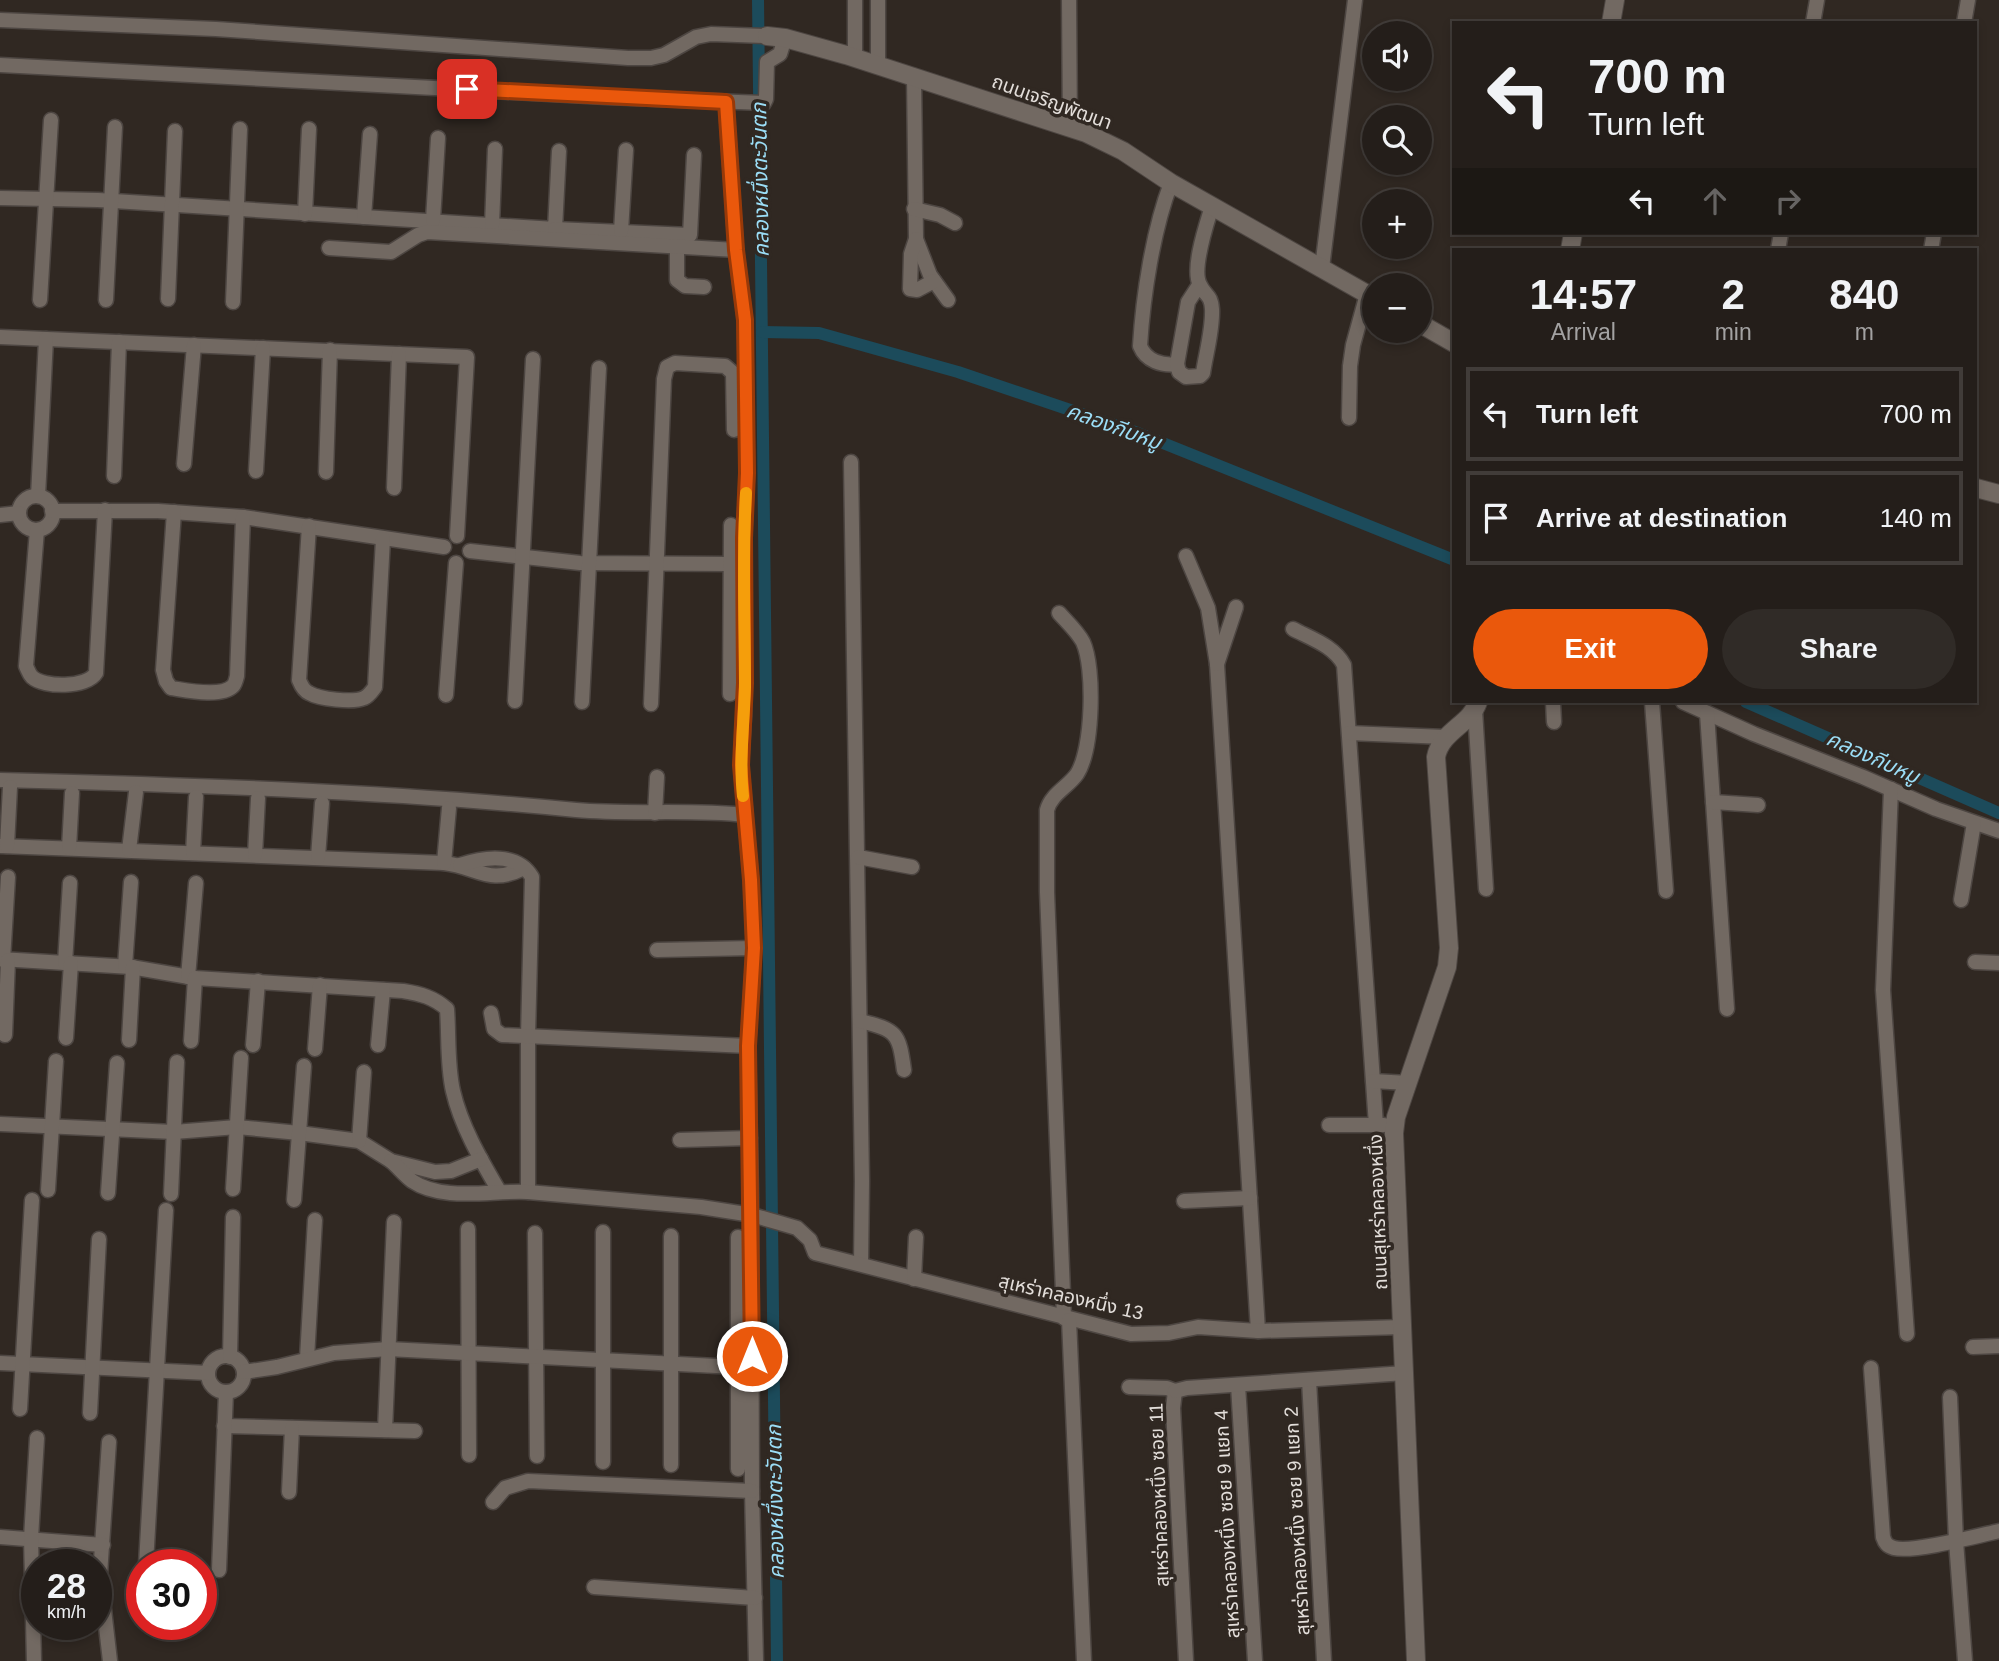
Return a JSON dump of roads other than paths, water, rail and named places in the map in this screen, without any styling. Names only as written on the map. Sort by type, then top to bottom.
[{"type":"main road","points":[[1611,21],[1615,0]]},
{"type":"main road","name":"ถนนเจริญพัฒนา","points":[[776,37],[914,76],[1070,127],[1123,151],[1171,183],[1362,291]]},
{"type":"main road","points":[[1432,330],[1452,342]]},
{"type":"main road","points":[[1977,488],[1999,494]]},
{"type":"main road","points":[[1445,737],[1477,706]]},
{"type":"main road","name":"ถนนสุเหร่าคลองหนึ่ง","points":[[1416,1661],[1395,1125],[1447,967],[1449,948],[1436,757],[1445,737]]},
{"type":"street","points":[[855,0],[855,58]]},
{"type":"street","points":[[878,0],[878,65]]},
{"type":"street","points":[[1069,0],[1070,127]]},
{"type":"street","points":[[1322,268],[1355,0]]},
{"type":"street","points":[[1813,21],[1816,0]]},
{"type":"street","points":[[1964,21],[1968,0]]},
{"type":"street","points":[[0,20],[230,30],[628,58],[664,55],[696,37],[711,34],[776,37],[780,54],[766,62],[764,103],[0,65]]},
{"type":"street","points":[[914,76],[916,239],[934,281],[948,300]]},
{"type":"street","points":[[730,102],[736,250],[745,320],[747,473],[744,538],[745,683],[741,765],[754,948],[748,1046],[754,1216],[752,1490],[756,1661]]},
{"type":"street","points":[[40,300],[51,120]]},
{"type":"street","points":[[106,300],[116,127]]},
{"type":"street","points":[[305,214],[309,129]]},
{"type":"street","points":[[233,302],[240,130]]},
{"type":"street","points":[[168,299],[175,131]]},
{"type":"street","points":[[364,217],[370,134]]},
{"type":"street","points":[[432,220],[438,138]]},
{"type":"street","points":[[492,225],[495,149]]},
{"type":"street","points":[[621,231],[626,150]]},
{"type":"street","points":[[555,229],[559,151]]},
{"type":"street","points":[[0,198],[110,201],[690,235],[694,155]]},
{"type":"street","points":[[1171,183],[1153,252],[1140,346],[1142,352],[1159,363],[1177,364]]},
{"type":"street","points":[[1199,285],[1210,299],[1212,312],[1203,373],[1200,376],[1181,376],[1177,364],[1188,302],[1199,285],[1200,251],[1212,206]]},
{"type":"street","points":[[914,209],[940,215],[955,223]]},
{"type":"street","points":[[329,248],[391,252],[418,235],[428,232],[736,250]]},
{"type":"street","points":[[916,239],[911,254],[910,289],[917,290],[934,281]]},
{"type":"street","points":[[677,247],[677,280],[685,286],[704,287]]},
{"type":"street","points":[[1349,418],[1350,366],[1353,345],[1362,319]]},
{"type":"street","points":[[0,337],[467,357],[457,536]]},
{"type":"street","points":[[38,496],[46,339]]},
{"type":"street","points":[[114,476],[119,342]]},
{"type":"street","points":[[184,464],[194,345]]},
{"type":"street","points":[[256,471],[263,348]]},
{"type":"street","points":[[326,471],[330,350]]},
{"type":"street","points":[[394,488],[399,354]]},
{"type":"street","points":[[515,701],[533,359]]},
{"type":"street","points":[[651,704],[667,367],[675,363],[730,368],[733,373],[734,430]]},
{"type":"street","points":[[582,702],[599,368]]},
{"type":"street","points":[[851,462],[861,1264]]},
{"type":"street","points":[[38,496],[47,501],[52,511],[47,526],[37,530],[22,523],[19,513],[20,507],[27,499],[38,496]]},
{"type":"street","points":[[37,530],[26,666],[38,681],[87,683],[96,673],[105,510]]},
{"type":"street","points":[[52,511],[174,512],[243,517],[444,547]]},
{"type":"street","points":[[174,512],[163,670],[170,688],[198,693],[223,691],[233,686],[237,676],[243,517]]},
{"type":"street","points":[[0,515],[19,513]]},
{"type":"street","points":[[730,694],[731,524]]},
{"type":"street","points":[[309,526],[299,680],[302,688],[309,694],[331,698],[354,701],[367,697],[375,687],[383,539]]},
{"type":"street","points":[[457,536],[468,542],[470,551],[464,560],[456,562],[448,559],[444,547],[449,539],[457,536]]},
{"type":"street","points":[[470,551],[589,564],[729,564]]},
{"type":"street","points":[[1186,556],[1208,608],[1217,664],[1258,1331]]},
{"type":"street","points":[[446,695],[456,562]]},
{"type":"street","points":[[1217,664],[1236,607]]},
{"type":"street","points":[[1059,612],[1082,641],[1086,652],[1090,716],[1086,755],[1067,786],[1049,801],[1047,810],[1048,905],[1084,1661]]},
{"type":"street","points":[[1293,629],[1328,647],[1345,665],[1376,1125]]},
{"type":"street","points":[[1553,703],[1554,722]]},
{"type":"street","points":[[1652,703],[1666,891]]},
{"type":"street","points":[[1685,703],[1936,809],[1999,831]]},
{"type":"street","points":[[1477,706],[1486,889]]},
{"type":"street","points":[[1707,713],[1727,1009]]},
{"type":"street","points":[[1349,733],[1445,737]]},
{"type":"street","points":[[655,813],[657,778]]},
{"type":"street","points":[[527,1192],[532,877],[524,868],[510,860],[496,857],[480,858],[460,865],[3,846],[5,783],[250,787],[501,802],[576,810],[745,815]]},
{"type":"street","points":[[1891,789],[1883,990],[1907,1334]]},
{"type":"street","points":[[129,850],[136,792]]},
{"type":"street","points":[[69,848],[72,793]]},
{"type":"street","points":[[192,853],[196,797]]},
{"type":"street","points":[[255,855],[258,798]]},
{"type":"street","points":[[1713,802],[1758,805]]},
{"type":"street","points":[[318,857],[322,803]]},
{"type":"street","points":[[444,863],[449,808]]},
{"type":"street","points":[[1961,900],[1969,842],[1975,822]]},
{"type":"street","points":[[858,857],[912,867]]},
{"type":"street","points":[[5,1035],[4,960],[8,877]]},
{"type":"street","points":[[129,1040],[131,881]]},
{"type":"street","points":[[66,1038],[70,883]]},
{"type":"street","points":[[191,1041],[196,883]]},
{"type":"street","points":[[657,950],[754,948]]},
{"type":"street","points":[[4,960],[129,967],[192,977],[383,990],[423,994],[437,1000],[447,1009],[452,1087],[457,1105],[481,1160],[499,1191]]},
{"type":"street","points":[[1975,962],[1999,963]]},
{"type":"street","points":[[253,1045],[258,982]]},
{"type":"street","points":[[315,1049],[320,985]]},
{"type":"street","points":[[378,1045],[383,990]]},
{"type":"street","points":[[491,1013],[494,1028],[498,1033],[748,1046]]},
{"type":"street","points":[[860,1021],[890,1029],[897,1035],[901,1044],[904,1070]]},
{"type":"street","points":[[233,1189],[241,1058]]},
{"type":"street","points":[[48,1190],[56,1061]]},
{"type":"street","points":[[108,1193],[117,1062]]},
{"type":"street","points":[[172,1194],[177,1062]]},
{"type":"street","points":[[294,1200],[304,1066]]},
{"type":"street","points":[[359,1141],[364,1072]]},
{"type":"street","points":[[1373,1081],[1408,1083]]},
{"type":"street","points":[[0,1124],[174,1132],[237,1127],[299,1133],[359,1141],[391,1161],[435,1172],[452,1171],[481,1160]]},
{"type":"street","points":[[1329,1125],[1395,1125]]},
{"type":"street","points":[[680,1140],[750,1138]]},
{"type":"street","name":"สุเหร่าคลองหนึ่ง 13","points":[[391,1161],[412,1180],[426,1188],[453,1194],[527,1192],[701,1207],[780,1222],[805,1233],[815,1253],[1130,1334],[1169,1333],[1198,1327],[1258,1331],[1404,1327]]},
{"type":"street","points":[[1184,1201],[1250,1198]]},
{"type":"street","points":[[20,1409],[32,1200]]},
{"type":"street","points":[[147,1549],[166,1210]]},
{"type":"street","points":[[230,1357],[233,1217]]},
{"type":"street","points":[[307,1358],[315,1220]]},
{"type":"street","points":[[385,1430],[394,1222]]},
{"type":"street","points":[[468,1229],[469,1455]]},
{"type":"street","points":[[603,1232],[603,1462]]},
{"type":"street","points":[[535,1233],[537,1456]]},
{"type":"street","points":[[671,1236],[671,1465]]},
{"type":"street","points":[[738,1237],[738,1469]]},
{"type":"street","points":[[914,1279],[916,1237]]},
{"type":"street","points":[[90,1413],[99,1239]]},
{"type":"street","points":[[1973,1347],[1999,1346]]},
{"type":"street","points":[[244,1372],[334,1353],[388,1349],[736,1367]]},
{"type":"street","points":[[230,1357],[239,1362],[244,1372],[240,1386],[226,1392],[213,1387],[208,1373],[215,1360],[230,1357]]},
{"type":"street","points":[[0,1363],[208,1373]]},
{"type":"street","points":[[1871,1367],[1882,1537],[1885,1542],[1895,1549],[1906,1549],[1999,1531]]},
{"type":"street","name":"สุเหร่าคลองหนึ่ง ซอย 11","points":[[1186,1661],[1173,1408],[1175,1391],[1405,1373]]},
{"type":"street","name":"สุเหร่าคลองหนึ่ง ซอย 9 แยก 2","points":[[1309,1380],[1324,1661]]},
{"type":"street","name":"สุเหร่าคลองหนึ่ง ซอย 9 แยก 4","points":[[1238,1385],[1255,1661]]},
{"type":"street","points":[[1129,1387],[1160,1387],[1175,1391]]},
{"type":"street","points":[[219,1570],[226,1392]]},
{"type":"street","points":[[1950,1397],[1956,1541],[1965,1661]]},
{"type":"street","points":[[224,1426],[415,1430]]},
{"type":"street","points":[[289,1492],[292,1428]]},
{"type":"street","points":[[34,1661],[31,1538],[37,1438]]},
{"type":"street","points":[[109,1442],[101,1590],[110,1661]]},
{"type":"street","points":[[493,1502],[505,1488],[528,1480],[752,1490]]},
{"type":"street","points":[[0,1537],[103,1545]]},
{"type":"street","points":[[594,1587],[755,1598]]},
{"type":"waterway","name":"คลองหนึ่งตะวันตก","points":[[758,0],[777,1661]]},
{"type":"waterway","name":"คลองกีบหมู","points":[[762,332],[819,333],[958,372],[1138,433],[1452,559]]},
{"type":"waterway","name":"คลองกีบหมู","points":[[1748,703],[1999,813]]}]
